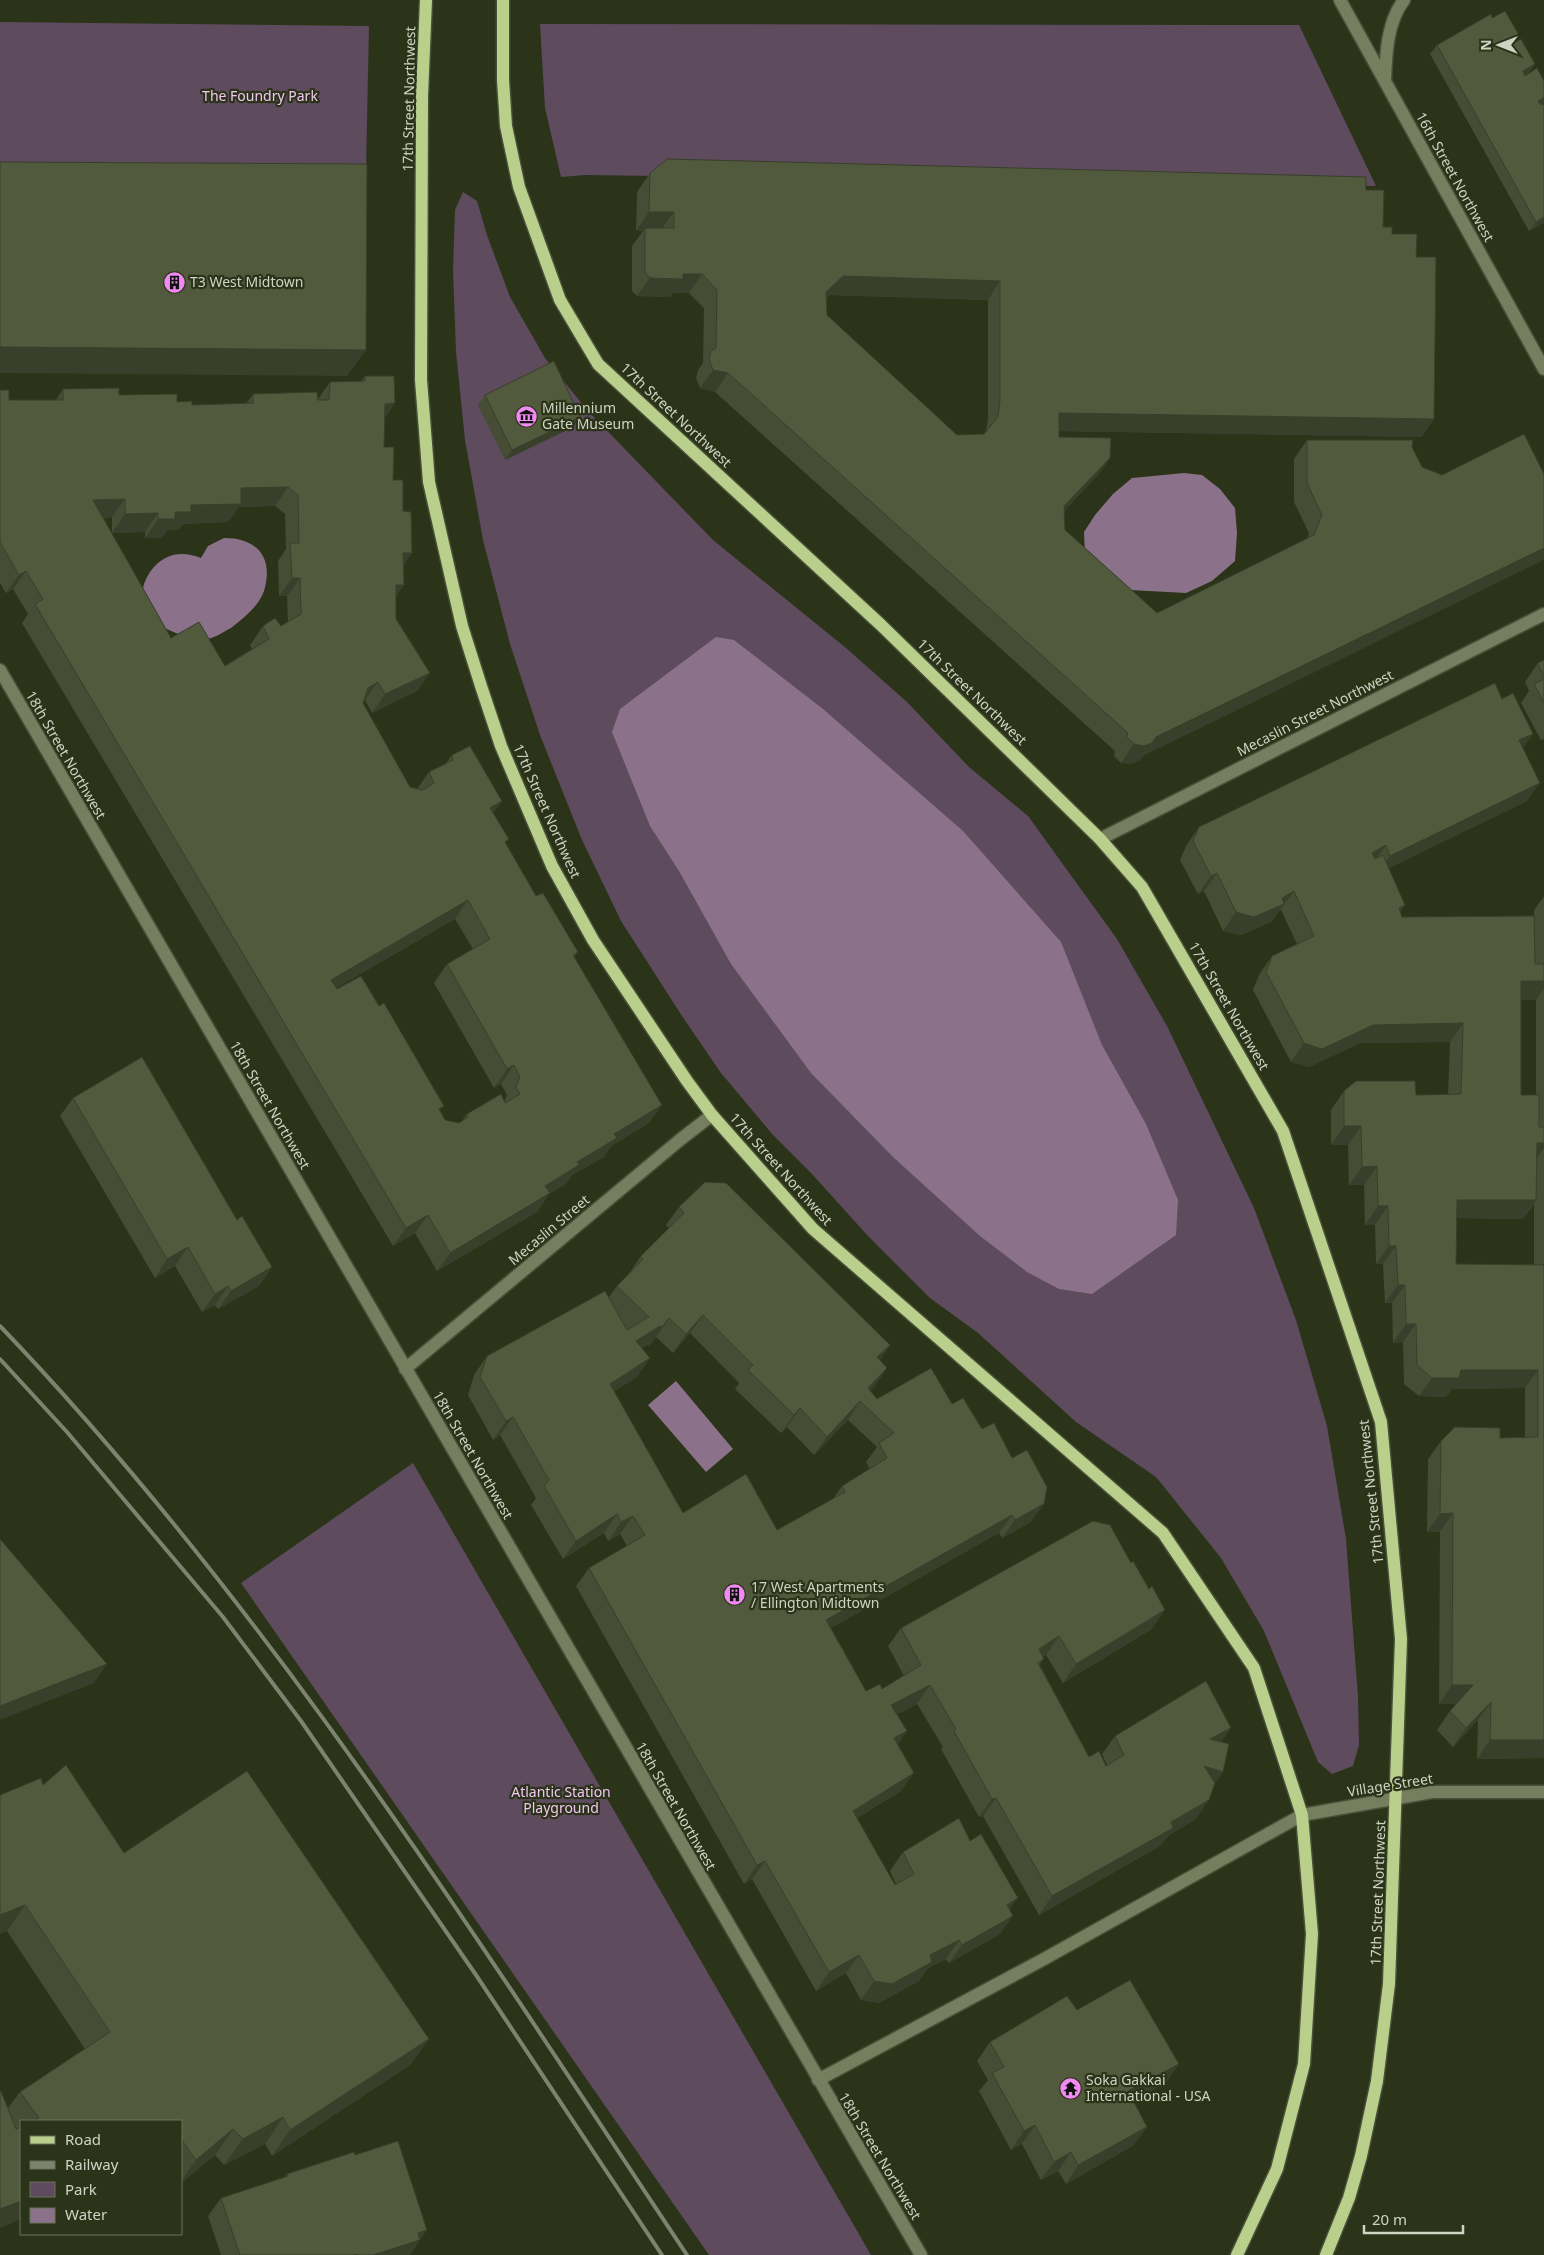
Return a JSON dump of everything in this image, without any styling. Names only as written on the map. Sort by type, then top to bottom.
[{"type":"main road","name":"17th Street Northwest","points":[[426,0],[422,96],[421,380],[429,482],[462,626],[501,746],[552,866],[593,940],[687,1081],[712,1115],[814,1229],[1163,1533],[1254,1668],[1302,1815],[1312,1934],[1304,2064],[1278,2169],[1237,2255]]},
{"type":"main road","name":"17th Street Northwest","points":[[503,0],[503,80],[506,126],[519,187],[560,300],[598,364],[881,625],[1100,839],[1142,887],[1284,1131],[1381,1422],[1401,1639],[1390,1984],[1377,2081],[1349,2198],[1326,2255]]},
{"type":"street","name":"16th Street Northwest","points":[[1340,0],[1544,369]]},
{"type":"street","points":[[1384,80],[1390,32],[1399,7],[1404,0]]},
{"type":"street","name":"Mecaslin Street Northwest","points":[[1100,839],[1544,614]]},
{"type":"street","name":"18th Street Northwest","points":[[0,670],[921,2255]]},
{"type":"street","name":"Mecaslin Street","points":[[406,1369],[712,1115]]},
{"type":"street","name":"Village Street","points":[[818,2080],[1035,1963],[1302,1815],[1432,1792],[1544,1792]]},
{"type":"green space","name":"The Foundry Park","points":[[0,22],[369,26],[366,169],[0,164]]},
{"type":"green space","points":[[540,24],[1299,25],[1376,186],[585,175],[561,177],[545,108]]},
{"type":"green space","points":[[463,192],[477,201],[487,235],[510,297],[545,358],[588,411],[713,540],[846,648],[907,702],[969,767],[1028,816],[1117,939],[1167,1026],[1254,1208],[1296,1320],[1327,1426],[1346,1539],[1358,1697],[1359,1745],[1353,1766],[1332,1774],[1318,1762],[1264,1631],[1221,1558],[1156,1477],[1076,1422],[978,1333],[930,1298],[867,1235],[812,1174],[773,1135],[721,1073],[621,921],[582,840],[540,735],[510,644],[483,540],[465,440],[456,352],[453,270],[455,210]]},
{"type":"green space","name":"Atlantic Station Playground","points":[[413,1463],[871,2255],[709,2255],[241,1583]]},
{"type":"water","points":[[1184,473],[1202,475],[1220,489],[1235,508],[1237,533],[1235,561],[1212,581],[1186,593],[1130,590],[1085,555],[1084,532],[1095,515],[1113,494],[1132,478]]},
{"type":"water","points":[[224,538],[236,539],[254,546],[264,559],[267,568],[267,579],[262,597],[255,607],[231,628],[206,639],[173,632],[155,623],[143,590],[144,583],[150,572],[160,561],[172,555],[186,554],[201,558],[208,546]]},
{"type":"water","points":[[716,637],[734,640],[823,709],[963,831],[1061,942],[1102,1045],[1146,1124],[1178,1200],[1176,1235],[1092,1294],[1059,1289],[1027,1272],[980,1236],[893,1157],[811,1073],[731,964],[679,871],[650,826],[612,732],[620,709]]},
{"type":"water","points":[[676,1381],[733,1449],[706,1472],[648,1405]]},
{"type":"building","points":[[1505,11],[1519,35],[1506,42],[1508,46],[1521,39],[1535,64],[1523,71],[1525,76],[1537,68],[1544,81],[1544,98],[1538,101],[1541,105],[1544,104],[1544,217],[1536,222],[1437,45],[1491,14],[1492,18]]},
{"type":"building","points":[[667,159],[1366,177],[1366,190],[1384,190],[1383,227],[1392,227],[1392,234],[1417,234],[1416,257],[1436,257],[1434,419],[1059,413],[1059,437],[1111,438],[1110,458],[1064,506],[1065,530],[1157,613],[1314,535],[1322,515],[1307,483],[1307,440],[1413,440],[1412,447],[1422,467],[1442,475],[1524,434],[1544,474],[1544,548],[1156,737],[1152,743],[1144,746],[1134,744],[1127,737],[1128,733],[728,373],[713,370],[709,359],[711,351],[716,348],[717,290],[702,274],[683,274],[683,279],[650,278],[645,272],[645,228],[674,228],[674,212],[649,212],[650,173]],"holes":[[[843,276],[1000,281],[1000,400],[998,417],[984,434],[957,435],[827,315],[826,292]]]},
{"type":"building","name":"T3 West Midtown","points":[[0,162],[367,164],[366,350],[0,347]]},
{"type":"building","name":"Millennium Gate Museum","points":[[554,361],[580,417],[512,450],[485,395]]},
{"type":"building","points":[[365,376],[394,376],[395,403],[385,404],[384,447],[394,447],[393,480],[403,480],[403,511],[411,512],[412,553],[403,553],[404,585],[396,585],[396,619],[430,673],[385,694],[378,682],[368,688],[363,703],[410,787],[423,790],[434,783],[429,772],[453,760],[452,755],[470,746],[502,801],[490,808],[509,839],[505,842],[536,896],[543,893],[578,952],[573,955],[662,1105],[614,1134],[617,1138],[577,1162],[579,1165],[545,1186],[550,1193],[450,1253],[428,1215],[406,1228],[35,604],[43,599],[26,571],[19,575],[0,542],[0,390],[9,390],[9,400],[63,400],[63,389],[119,388],[119,395],[177,394],[177,402],[192,401],[192,405],[253,403],[253,394],[317,392],[318,400],[329,400],[330,382],[365,381]],"holes":[[[288,487],[298,495],[299,543],[290,543],[292,578],[300,578],[301,614],[281,626],[275,618],[263,626],[269,639],[225,666],[199,622],[171,638],[93,500],[125,499],[125,514],[158,513],[158,519],[175,519],[175,512],[191,512],[191,505],[241,504],[241,488]],[[468,900],[490,939],[447,964],[507,1069],[514,1065],[520,1077],[516,1087],[520,1094],[505,1103],[501,1094],[467,1114],[468,1117],[459,1123],[445,1120],[439,1109],[444,1106],[384,1003],[379,1006],[361,976],[337,989],[331,980]]]},
{"type":"building","points":[[1544,660],[1544,678],[1538,663]]},
{"type":"building","points":[[1544,679],[1544,703],[1534,684]]},
{"type":"building","points":[[1495,683],[1502,699],[1513,693],[1533,734],[1519,740],[1540,783],[1390,856],[1386,845],[1372,853],[1375,859],[1383,855],[1405,905],[1399,908],[1402,917],[1534,916],[1535,964],[1544,964],[1544,981],[1521,981],[1521,1095],[1539,1095],[1539,1127],[1544,1127],[1544,1143],[1537,1143],[1536,1200],[1457,1200],[1456,1264],[1544,1265],[1544,1740],[1490,1740],[1491,1702],[1466,1728],[1450,1711],[1473,1685],[1452,1685],[1453,1513],[1440,1514],[1441,1441],[1455,1427],[1500,1428],[1500,1438],[1538,1437],[1538,1370],[1461,1370],[1459,1378],[1432,1378],[1417,1365],[1416,1324],[1406,1324],[1405,1285],[1398,1285],[1396,1246],[1389,1246],[1388,1206],[1378,1206],[1377,1166],[1362,1167],[1361,1126],[1344,1126],[1344,1091],[1356,1081],[1415,1081],[1416,1095],[1461,1094],[1463,1023],[1373,1025],[1322,1049],[1304,1043],[1266,972],[1272,956],[1314,936],[1294,891],[1282,898],[1284,904],[1254,917],[1236,912],[1217,873],[1211,876],[1193,841],[1199,827]]},
{"type":"building","points":[[142,1057],[237,1220],[242,1216],[272,1267],[231,1291],[228,1286],[215,1294],[188,1247],[167,1259],[73,1098]]},
{"type":"building","name":"17 West Apartments / Ellington Midtown","points":[[705,1182],[726,1183],[890,1345],[877,1357],[887,1368],[868,1388],[877,1399],[931,1368],[952,1404],[963,1398],[982,1429],[994,1423],[1012,1458],[1027,1450],[1047,1487],[1044,1504],[1015,1520],[1012,1515],[826,1620],[866,1691],[880,1684],[882,1689],[921,1665],[901,1628],[1093,1521],[1110,1525],[1131,1563],[1133,1561],[1149,1589],[1152,1586],[1165,1610],[1076,1664],[1059,1636],[1039,1649],[1044,1659],[1038,1663],[1089,1757],[1099,1751],[1106,1766],[1124,1755],[1115,1736],[1206,1681],[1231,1728],[1210,1739],[1229,1744],[1223,1772],[1204,1766],[1215,1783],[1209,1800],[1171,1822],[1173,1828],[1052,1896],[996,1798],[992,1799],[954,1731],[956,1729],[930,1685],[891,1705],[907,1731],[894,1738],[914,1773],[853,1811],[895,1885],[914,1874],[903,1852],[959,1818],[970,1841],[981,1834],[1018,1898],[1007,1905],[1013,1916],[962,1945],[959,1940],[930,1955],[932,1962],[892,1984],[874,1981],[859,1955],[829,1972],[765,1861],[757,1865],[589,1568],[645,1535],[633,1516],[621,1522],[617,1514],[576,1541],[544,1486],[549,1480],[513,1417],[506,1421],[480,1377],[487,1356],[605,1291],[627,1330],[649,1317],[617,1286],[643,1259],[640,1257],[684,1213],[679,1207]],"holes":[[[703,1315],[753,1365],[748,1370],[794,1415],[800,1408],[827,1437],[860,1401],[894,1433],[879,1443],[887,1458],[842,1486],[845,1492],[777,1530],[746,1474],[683,1513],[610,1384],[650,1358],[636,1341],[660,1326],[662,1327],[669,1318],[686,1334]]]},
{"type":"building","points":[[0,1539],[107,1664],[0,1706]]},
{"type":"building","points":[[66,1765],[124,1853],[247,1771],[429,2039],[290,2130],[283,2117],[243,2139],[233,2129],[196,2160],[182,2140],[182,2120],[35,2120],[39,2118],[20,2092],[110,2032],[25,1905],[0,1915],[0,1795],[41,1778],[43,1785]]},
{"type":"building","name":"Soka Gakkai International - USA","points":[[1130,1980],[1179,2064],[1128,2091],[1147,2127],[1078,2165],[1071,2152],[1054,2162],[1035,2125],[1024,2131],[992,2073],[1004,2067],[990,2042],[1067,1996],[1077,2010]]},
{"type":"building","points":[[0,2092],[16,2129],[20,2127],[20,2201],[0,2209]]},
{"type":"building","points":[[398,2141],[427,2230],[418,2233],[420,2240],[373,2255],[240,2255],[221,2198],[354,2152],[355,2155]]},
{"type":"railway","points":[[0,1326],[97,1433],[190,1544],[279,1658],[364,1775],[446,1894],[687,2255]]},
{"type":"railway","points":[[0,1359],[67,1432],[223,1617],[301,1721],[476,1975],[662,2255]]},
{"type":"place","name":"T3 West Midtown","points":[[174,282]]},
{"type":"place","name":"Millennium Gate Museum","points":[[526,416]]},
{"type":"place","name":"17 West Apartments / Ellington Midtown","points":[[735,1595]]},
{"type":"place","name":"Soka Gakkai International - USA","points":[[1070,2088]]}]
